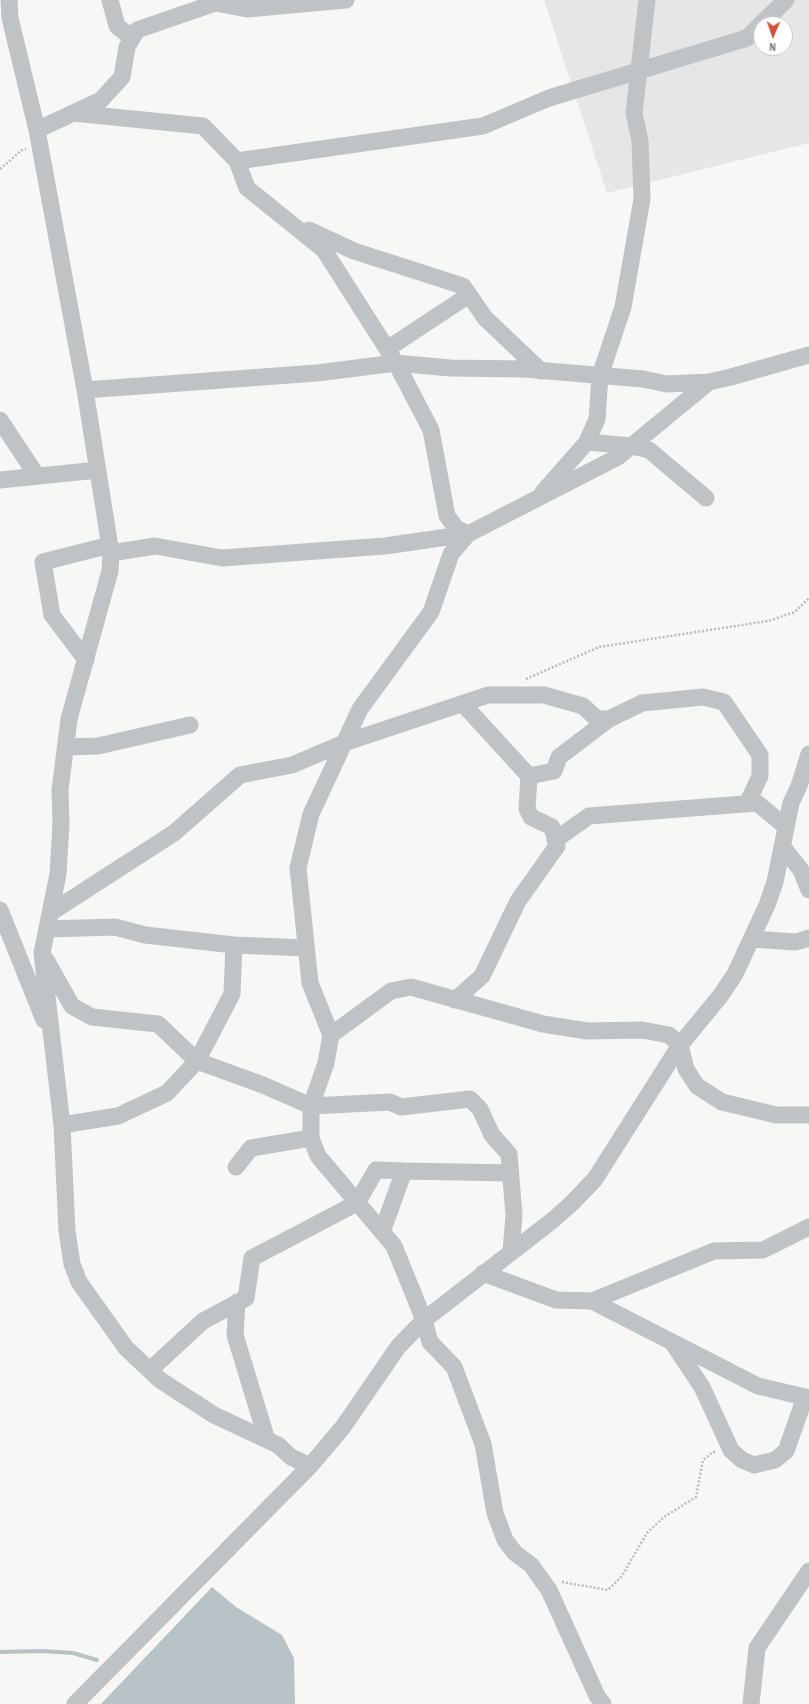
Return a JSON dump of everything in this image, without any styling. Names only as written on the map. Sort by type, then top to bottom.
[{"type":"street","points":[[9,0],[10,18],[38,138],[85,390],[110,549],[110,571],[69,718],[60,790],[61,824],[58,874],[42,953],[62,1125],[67,1231],[72,1264],[79,1282],[89,1299],[126,1348],[160,1380],[214,1415],[278,1445],[290,1457],[310,1466]]},
{"type":"street","points":[[110,0],[117,26],[132,38]]},
{"type":"street","points":[[38,138],[73,113],[100,100],[122,77],[127,47],[137,30],[220,2],[247,10],[346,0]]},
{"type":"street","points":[[538,498],[587,442],[597,419],[600,376],[623,307],[642,199],[640,141],[634,113],[648,0]]},
{"type":"street","points":[[769,16],[786,0]]},
{"type":"street","points":[[237,161],[483,126],[549,98],[747,38],[753,32]]},
{"type":"street","points":[[73,113],[203,126],[237,161],[247,188],[324,250],[391,356],[430,430],[447,516],[456,528],[468,534]]},
{"type":"street","points":[[284,218],[354,251],[463,286],[485,318],[541,371]]},
{"type":"street","points":[[391,356],[469,295]]},
{"type":"street","points":[[85,390],[318,373],[391,356],[450,368],[541,371],[644,379],[666,384],[709,382],[732,378],[809,355]]},
{"type":"street","points":[[86,660],[52,616],[43,562],[110,549],[155,546],[222,558],[385,546],[468,534],[618,457],[709,382]]},
{"type":"street","points":[[0,420],[37,476]]},
{"type":"street","points":[[587,442],[632,446],[649,450],[706,498]]},
{"type":"street","points":[[0,480],[98,470]]},
{"type":"street","points":[[468,534],[451,554],[431,612],[360,709],[311,814],[298,868],[310,983],[331,1035],[326,1063],[311,1106],[311,1138],[318,1156],[394,1246],[424,1320],[430,1342],[454,1367],[483,1444],[495,1513],[505,1540],[514,1553],[531,1564],[549,1590],[597,1696],[603,1704]]},
{"type":"street","points":[[50,912],[174,833],[240,775],[292,765],[344,743],[488,695],[544,694],[583,706],[597,718],[609,719]]},
{"type":"street","points":[[529,776],[554,770],[559,757],[609,719],[642,702],[703,697],[724,702],[760,755],[760,776],[747,804]]},
{"type":"street","points":[[455,1000],[482,976],[518,901],[557,846],[552,827],[531,817],[527,809],[529,776],[463,704]]},
{"type":"street","points":[[66,746],[98,746],[190,725]]},
{"type":"street","points":[[76,1704],[310,1466],[343,1427],[398,1347],[424,1320],[573,1202],[595,1179],[680,1045],[721,995],[735,974],[752,939],[775,882],[791,803],[799,786],[809,754]]},
{"type":"street","points":[[555,840],[589,816],[757,803],[786,826]]},
{"type":"street","points":[[782,846],[801,870],[809,890]]},
{"type":"street","points":[[0,910],[53,1043]]},
{"type":"street","points":[[47,930],[114,927],[145,935],[234,946],[306,948]]},
{"type":"street","points":[[752,939],[796,942],[809,938]]},
{"type":"street","points":[[62,1125],[118,1116],[167,1093],[197,1061],[232,994],[234,946]]},
{"type":"street","points":[[42,953],[72,1006],[92,1017],[158,1024],[197,1061],[263,1085],[311,1106],[390,1102],[401,1106],[470,1099],[480,1109],[492,1135],[509,1154],[514,1215],[511,1252]]},
{"type":"street","points":[[331,1035],[391,991],[411,987],[543,1024],[587,1031],[642,1030],[669,1035],[680,1045],[686,1069],[697,1086],[722,1102],[776,1114],[809,1115]]},
{"type":"street","points":[[236,1167],[251,1148],[311,1138]]},
{"type":"street","points":[[150,1370],[203,1322],[246,1298],[252,1258],[357,1202],[376,1170],[510,1173]]},
{"type":"street","points":[[382,1232],[404,1171]]},
{"type":"street","points":[[483,1273],[556,1300],[592,1301],[714,1251],[763,1250],[809,1227]]},
{"type":"street","points":[[592,1301],[758,1386],[807,1398],[786,1451],[775,1460],[754,1465],[742,1460],[731,1450],[702,1387],[672,1342]]},
{"type":"street","points":[[237,1302],[235,1335],[267,1440]]},
{"type":"street","points":[[751,1704],[758,1648],[809,1571]]},
{"type":"path","points":[[0,170],[38,138]]},
{"type":"path","points":[[523,680],[599,647],[768,621],[795,612],[809,598]]},
{"type":"path","points":[[541,1578],[608,1590],[622,1576],[647,1533],[664,1517],[696,1497],[703,1460],[713,1452],[731,1450]]},
{"type":"shaded area","points":[[544,0],[809,0],[809,143],[607,193]]},
{"type":"shaded area","points":[[212,1587],[236,1607],[282,1635],[294,1658],[295,1704],[101,1704]]},
{"type":"waterway","points":[[0,1652],[42,1651],[73,1653],[97,1660]]}]
